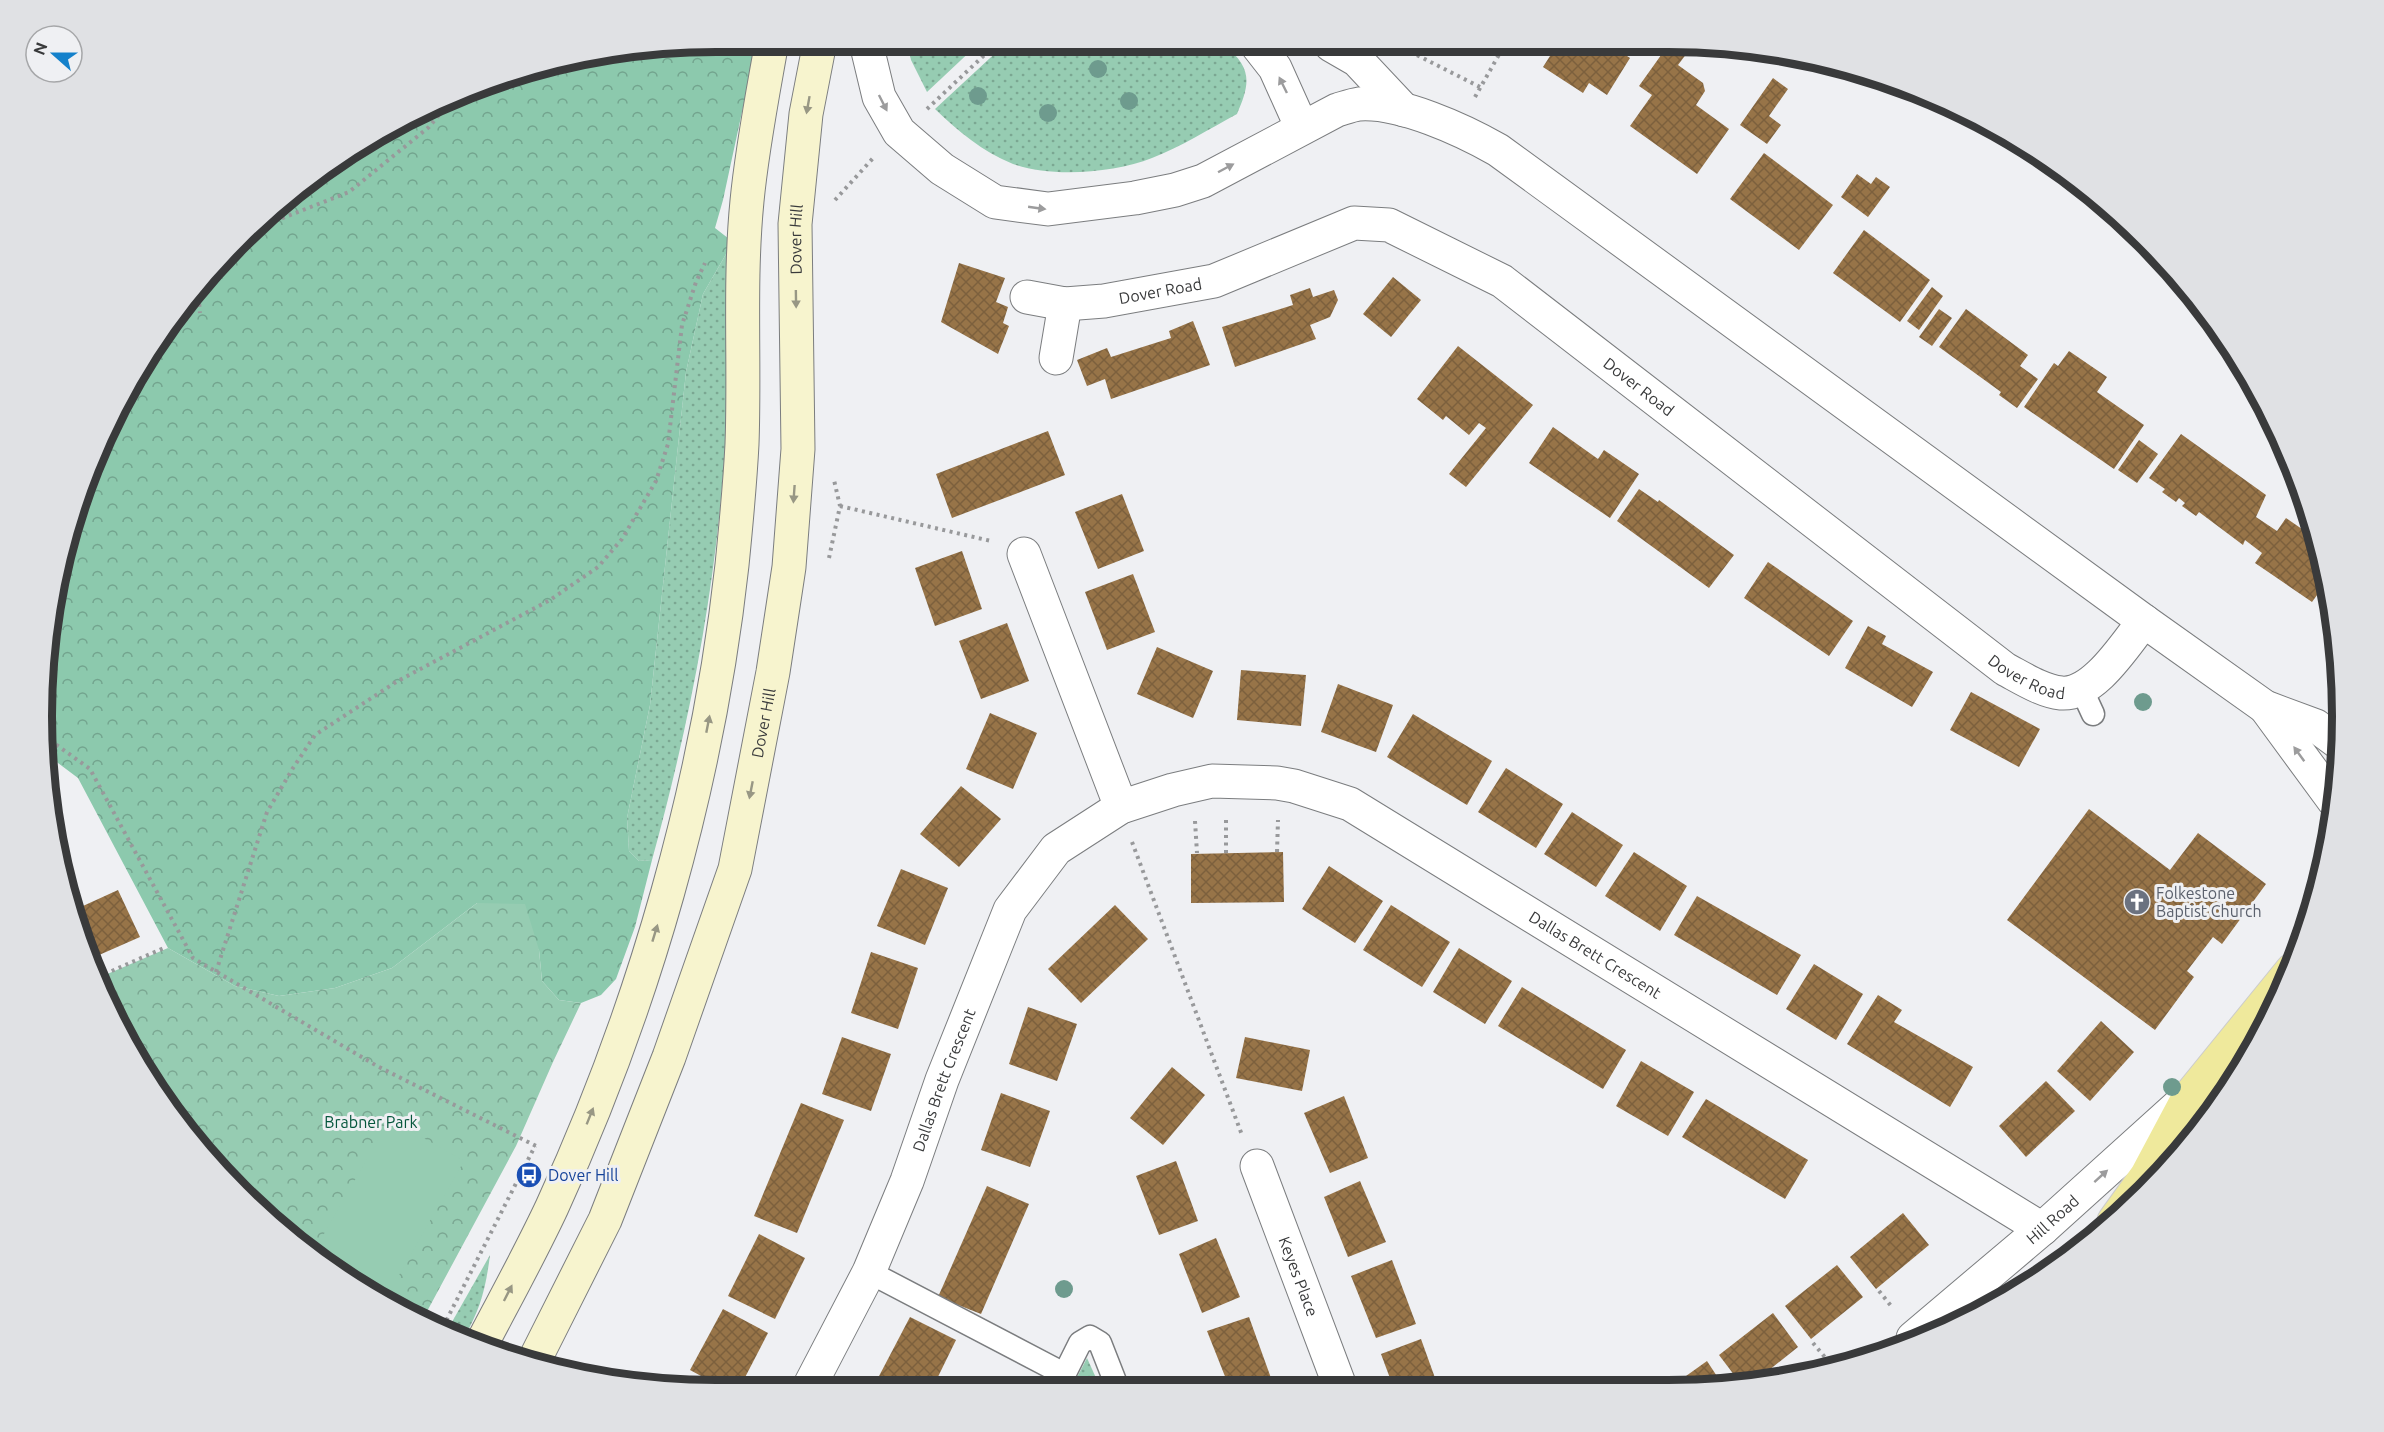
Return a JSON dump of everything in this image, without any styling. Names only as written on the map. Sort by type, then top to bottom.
[{"type":"main road","points":[[485,1337],[551,1208],[623,1034],[674,870],[692,802],[720,661],[732,563],[742,444],[743,284],[747,202],[770,52]]},
{"type":"main road","name":"Dover Hill","points":[[537,1355],[605,1220],[669,1057],[735,869],[773,672],[789,567],[798,449],[795,224],[806,114],[818,52]]},
{"type":"main road","points":[[2148,1173],[2188,1098],[2267,1001]]},
{"type":"street","points":[[868,52],[879,97],[899,132],[942,169],[994,201],[1048,210],[1175,190],[1203,181],[1337,110],[1358,104],[1384,105],[1458,129],[1498,150],[2265,707],[2316,726],[2331,737]]},
{"type":"street","points":[[1262,52],[1275,68],[1302,128]]},
{"type":"street","points":[[1343,52],[1357,60],[1404,110]]},
{"type":"street","name":"Dover Road","points":[[1027,297],[1065,304],[1104,301],[1214,281],[1354,224],[1389,225],[1502,281],[2005,669],[2040,687],[2087,701],[2099,677],[2144,621]]},
{"type":"street","points":[[1056,358],[1065,304]]},
{"type":"street","points":[[1024,554],[1121,807]]},
{"type":"street","points":[[2265,707],[2327,792]]},
{"type":"street","name":"Dallas Brett Crescent","points":[[813,1380],[869,1272],[907,1181],[942,1080],[1010,910],[1056,849],[1121,807],[1173,790],[1212,781],[1286,784],[1312,790],[1350,804],[2042,1229]]},
{"type":"street","name":"Hill Road","points":[[1926,1327],[2042,1229],[2188,1098]]},
{"type":"street","name":"Keyes Place","points":[[1257,1166],[1338,1380]]},
{"type":"lane","points":[[869,1272],[1059,1380]]},
{"type":"lane","points":[[1062,1380],[1080,1343],[1090,1337],[1100,1343],[1114,1380]]},
{"type":"path","points":[[926,110],[988,52]]},
{"type":"path","points":[[1411,52],[1480,87],[1500,52]]},
{"type":"path","points":[[275,221],[349,192],[429,127],[441,113]]},
{"type":"path","points":[[216,972],[267,812],[292,768],[315,735],[396,682],[550,600],[598,567],[622,539],[656,481],[668,444],[682,325],[696,282],[709,255]]},
{"type":"path","points":[[199,301],[200,313]]},
{"type":"path","points":[[840,506],[977,538]]},
{"type":"path","points":[[53,743],[90,769],[193,958],[377,1066],[570,1163]]},
{"type":"path","points":[[1226,813],[1226,853]]},
{"type":"path","points":[[1195,815],[1197,853]]},
{"type":"path","points":[[1277,852],[1278,817]]},
{"type":"path","points":[[1131,839],[1239,1128],[1257,1166]]},
{"type":"path","points":[[105,974],[164,948]]},
{"type":"path","points":[[445,1321],[535,1146]]},
{"type":"path","points":[[1813,1343],[1827,1360]]},
{"type":"green space","points":[[755,52],[715,228],[733,242],[703,294],[686,372],[650,705],[627,818],[629,851],[639,861],[652,860],[635,927],[616,979],[601,995],[581,1003],[559,1000],[542,981],[539,950],[477,903],[392,968],[335,988],[279,996],[235,986],[168,948],[78,778],[54,760],[52,716],[58,629],[75,544],[103,462],[141,384],[164,347],[217,279],[279,217],[347,164],[384,141],[462,103],[544,75],[587,65],[673,54]]},
{"type":"green space","points":[[909,52],[970,52],[927,92]]},
{"type":"green space","points":[[997,52],[1232,52],[1240,61],[1246,77],[1245,94],[1237,114],[1163,154],[1120,167],[1083,172],[1046,171],[1013,164],[971,140],[935,109]]},
{"type":"green space","points":[[733,242],[725,442],[720,509],[709,598],[694,686],[664,816],[652,860],[639,861],[629,851],[627,818],[650,705],[686,372],[703,294]]},
{"type":"green space","name":"Brabner Park","points":[[477,903],[525,904],[539,950],[542,981],[559,1000],[581,1003],[516,1146],[426,1313],[384,1291],[347,1268],[279,1215],[247,1185],[217,1153],[164,1085],[141,1048],[105,975],[168,948],[235,986],[279,996],[335,988],[392,968]]},
{"type":"green space","points":[[390,1119],[464,1161],[389,1293],[347,1268],[317,1246]]},
{"type":"green space","points":[[490,1255],[482,1297],[467,1331],[451,1324]]},
{"type":"green space","points":[[1087,1358],[1097,1380],[1076,1380]]},
{"type":"building","points":[[1544,52],[1621,52],[1630,58],[1607,95],[1589,83],[1583,93],[1543,67],[1550,56]]},
{"type":"building","points":[[1663,52],[1687,53],[1678,65],[1703,83],[1705,91],[1696,105],[1729,129],[1697,174],[1630,126],[1652,95],[1639,86]]},
{"type":"building","points":[[1773,78],[1788,89],[1769,116],[1781,125],[1767,144],[1740,125]]},
{"type":"building","points":[[1764,153],[1833,205],[1799,250],[1730,199]]},
{"type":"building","points":[[1857,174],[1871,184],[1876,177],[1890,187],[1868,217],[1841,197]]},
{"type":"building","points":[[1864,230],[1930,280],[1900,322],[1833,273]]},
{"type":"building","points":[[959,263],[1005,278],[996,302],[1008,307],[1003,323],[1009,326],[998,354],[941,322]]},
{"type":"building","points":[[1393,277],[1421,300],[1391,337],[1363,314]]},
{"type":"building","points":[[1932,287],[1943,296],[1919,330],[1907,321]]},
{"type":"building","points":[[1310,288],[1313,297],[1334,290],[1338,300],[1330,317],[1310,325],[1316,339],[1235,367],[1222,327],[1293,305],[1290,295]]},
{"type":"building","points":[[1939,309],[1952,318],[1932,346],[1919,337]]},
{"type":"building","points":[[1966,309],[2028,355],[2020,366],[2038,379],[2017,408],[1999,395],[2001,392],[1939,347]]},
{"type":"building","points":[[1193,321],[1210,365],[1111,399],[1105,379],[1087,386],[1077,360],[1107,348],[1111,357],[1171,338],[1169,331]]},
{"type":"building","points":[[1458,346],[1533,405],[1466,487],[1449,474],[1486,428],[1479,423],[1469,435],[1446,416],[1443,420],[1417,399]]},
{"type":"building","points":[[2069,351],[2107,377],[2097,392],[2144,425],[2114,469],[2024,407],[2054,363],[2058,366]]},
{"type":"building","points":[[1553,427],[1598,459],[1604,450],[1639,474],[1610,518],[1529,463]]},
{"type":"building","points":[[1048,431],[1065,475],[952,518],[936,474]]},
{"type":"building","points":[[2181,434],[2266,495],[2256,517],[2277,531],[2286,518],[2305,531],[2320,591],[2312,602],[2255,563],[2262,553],[2245,540],[2243,545],[2199,512],[2196,516],[2182,506],[2185,503],[2179,498],[2176,502],[2162,492],[2165,489],[2149,478]]},
{"type":"building","points":[[2139,440],[2158,454],[2137,483],[2118,470]]},
{"type":"building","points":[[1639,489],[1658,502],[1659,500],[1734,555],[1709,588],[1617,521]]},
{"type":"building","points":[[1122,494],[1144,551],[1098,569],[1075,512]]},
{"type":"building","points":[[962,551],[982,609],[935,626],[915,568]]},
{"type":"building","points":[[1768,562],[1853,621],[1829,656],[1744,598]]},
{"type":"building","points":[[1133,574],[1155,632],[1107,650],[1085,592]]},
{"type":"building","points":[[1007,623],[1029,681],[981,699],[959,641]]},
{"type":"building","points":[[1868,626],[1886,636],[1882,644],[1933,672],[1912,707],[1845,668]]},
{"type":"building","points":[[1157,647],[1213,671],[1193,718],[1137,694]]},
{"type":"building","points":[[1241,670],[1306,675],[1301,726],[1237,720]]},
{"type":"building","points":[[1338,684],[1393,705],[1376,752],[1321,732]]},
{"type":"building","points":[[1971,692],[2040,729],[2019,767],[1950,730]]},
{"type":"building","points":[[990,713],[1037,733],[1013,789],[966,769]]},
{"type":"building","points":[[1413,714],[1492,761],[1467,805],[1387,757]]},
{"type":"building","points":[[1506,768],[1563,804],[1536,848],[1478,812]]},
{"type":"building","points":[[961,786],[1001,819],[959,867],[920,834]]},
{"type":"building","name":"Folkestone Baptist Church","points":[[2089,809],[2170,870],[2198,833],[2266,884],[2222,944],[2213,937],[2187,971],[2194,977],[2155,1030],[2007,920]]},
{"type":"building","points":[[1572,812],[1623,845],[1596,887],[1544,854]]},
{"type":"building","points":[[1283,852],[1284,902],[1191,903],[1191,854]]},
{"type":"building","points":[[1634,852],[1687,886],[1660,931],[1605,896]]},
{"type":"building","points":[[1329,866],[1383,901],[1355,943],[1302,909]]},
{"type":"building","points":[[901,869],[948,888],[925,945],[877,926]]},
{"type":"building","points":[[118,890],[140,937],[98,956],[81,907]]},
{"type":"building","points":[[1697,896],[1801,955],[1777,995],[1674,935]]},
{"type":"building","points":[[1115,905],[1148,939],[1081,1003],[1048,969]]},
{"type":"building","points":[[1391,905],[1450,942],[1422,987],[1363,950]]},
{"type":"building","points":[[1459,948],[1512,981],[1485,1024],[1433,992]]},
{"type":"building","points":[[871,952],[918,968],[898,1029],[851,1013]]},
{"type":"building","points":[[1814,964],[1863,994],[1836,1040],[1786,1009]]},
{"type":"building","points":[[1522,987],[1626,1050],[1603,1089],[1498,1026]]},
{"type":"building","points":[[1878,995],[1902,1010],[1894,1022],[1973,1067],[1950,1107],[1847,1044]]},
{"type":"building","points":[[1028,1007],[1077,1024],[1057,1081],[1009,1064]]},
{"type":"building","points":[[2101,1021],[2134,1052],[2090,1101],[2057,1071]]},
{"type":"building","points":[[842,1037],[891,1054],[871,1111],[822,1094]]},
{"type":"building","points":[[1245,1037],[1310,1050],[1302,1091],[1236,1078]]},
{"type":"building","points":[[1641,1061],[1694,1092],[1668,1136],[1616,1106]]},
{"type":"building","points":[[1172,1067],[1205,1095],[1163,1145],[1130,1118]]},
{"type":"building","points":[[2046,1081],[2075,1111],[2026,1157],[1999,1126]]},
{"type":"building","points":[[1001,1093],[1050,1111],[1030,1167],[981,1150]]},
{"type":"building","points":[[1344,1096],[1368,1158],[1330,1173],[1304,1113]]},
{"type":"building","points":[[1706,1099],[1808,1160],[1785,1199],[1682,1137]]},
{"type":"building","points":[[801,1103],[844,1120],[797,1233],[754,1216]]},
{"type":"building","points":[[1176,1161],[1198,1221],[1159,1235],[1136,1176]]},
{"type":"building","points":[[1360,1181],[1386,1242],[1348,1257],[1324,1197]]},
{"type":"building","points":[[987,1186],[1029,1204],[981,1314],[938,1297]]},
{"type":"building","points":[[1903,1213],[1929,1245],[1876,1289],[1850,1257]]},
{"type":"building","points":[[759,1234],[805,1258],[775,1319],[728,1296]]},
{"type":"building","points":[[1216,1238],[1240,1297],[1202,1313],[1179,1254]]},
{"type":"building","points":[[1392,1260],[1416,1324],[1376,1338],[1351,1276]]},
{"type":"building","points":[[1837,1265],[1863,1297],[1811,1339],[1785,1306]]},
{"type":"building","points":[[723,1309],[768,1333],[744,1380],[708,1380],[690,1370]]},
{"type":"building","points":[[1773,1313],[1798,1347],[1766,1372],[1755,1374],[1735,1376],[1719,1355]]},
{"type":"building","points":[[910,1317],[956,1340],[936,1380],[882,1380],[878,1378]]},
{"type":"building","points":[[1249,1317],[1271,1378],[1226,1380],[1207,1331]]},
{"type":"building","points":[[1421,1339],[1436,1380],[1391,1380],[1381,1354]]},
{"type":"building","points":[[1707,1361],[1718,1377],[1711,1378],[1681,1379]]},
{"type":"place","name":"Folkestone Baptist Church","points":[[2137,902]]},
{"type":"place","name":"Dover Hill","points":[[529,1175]]}]
